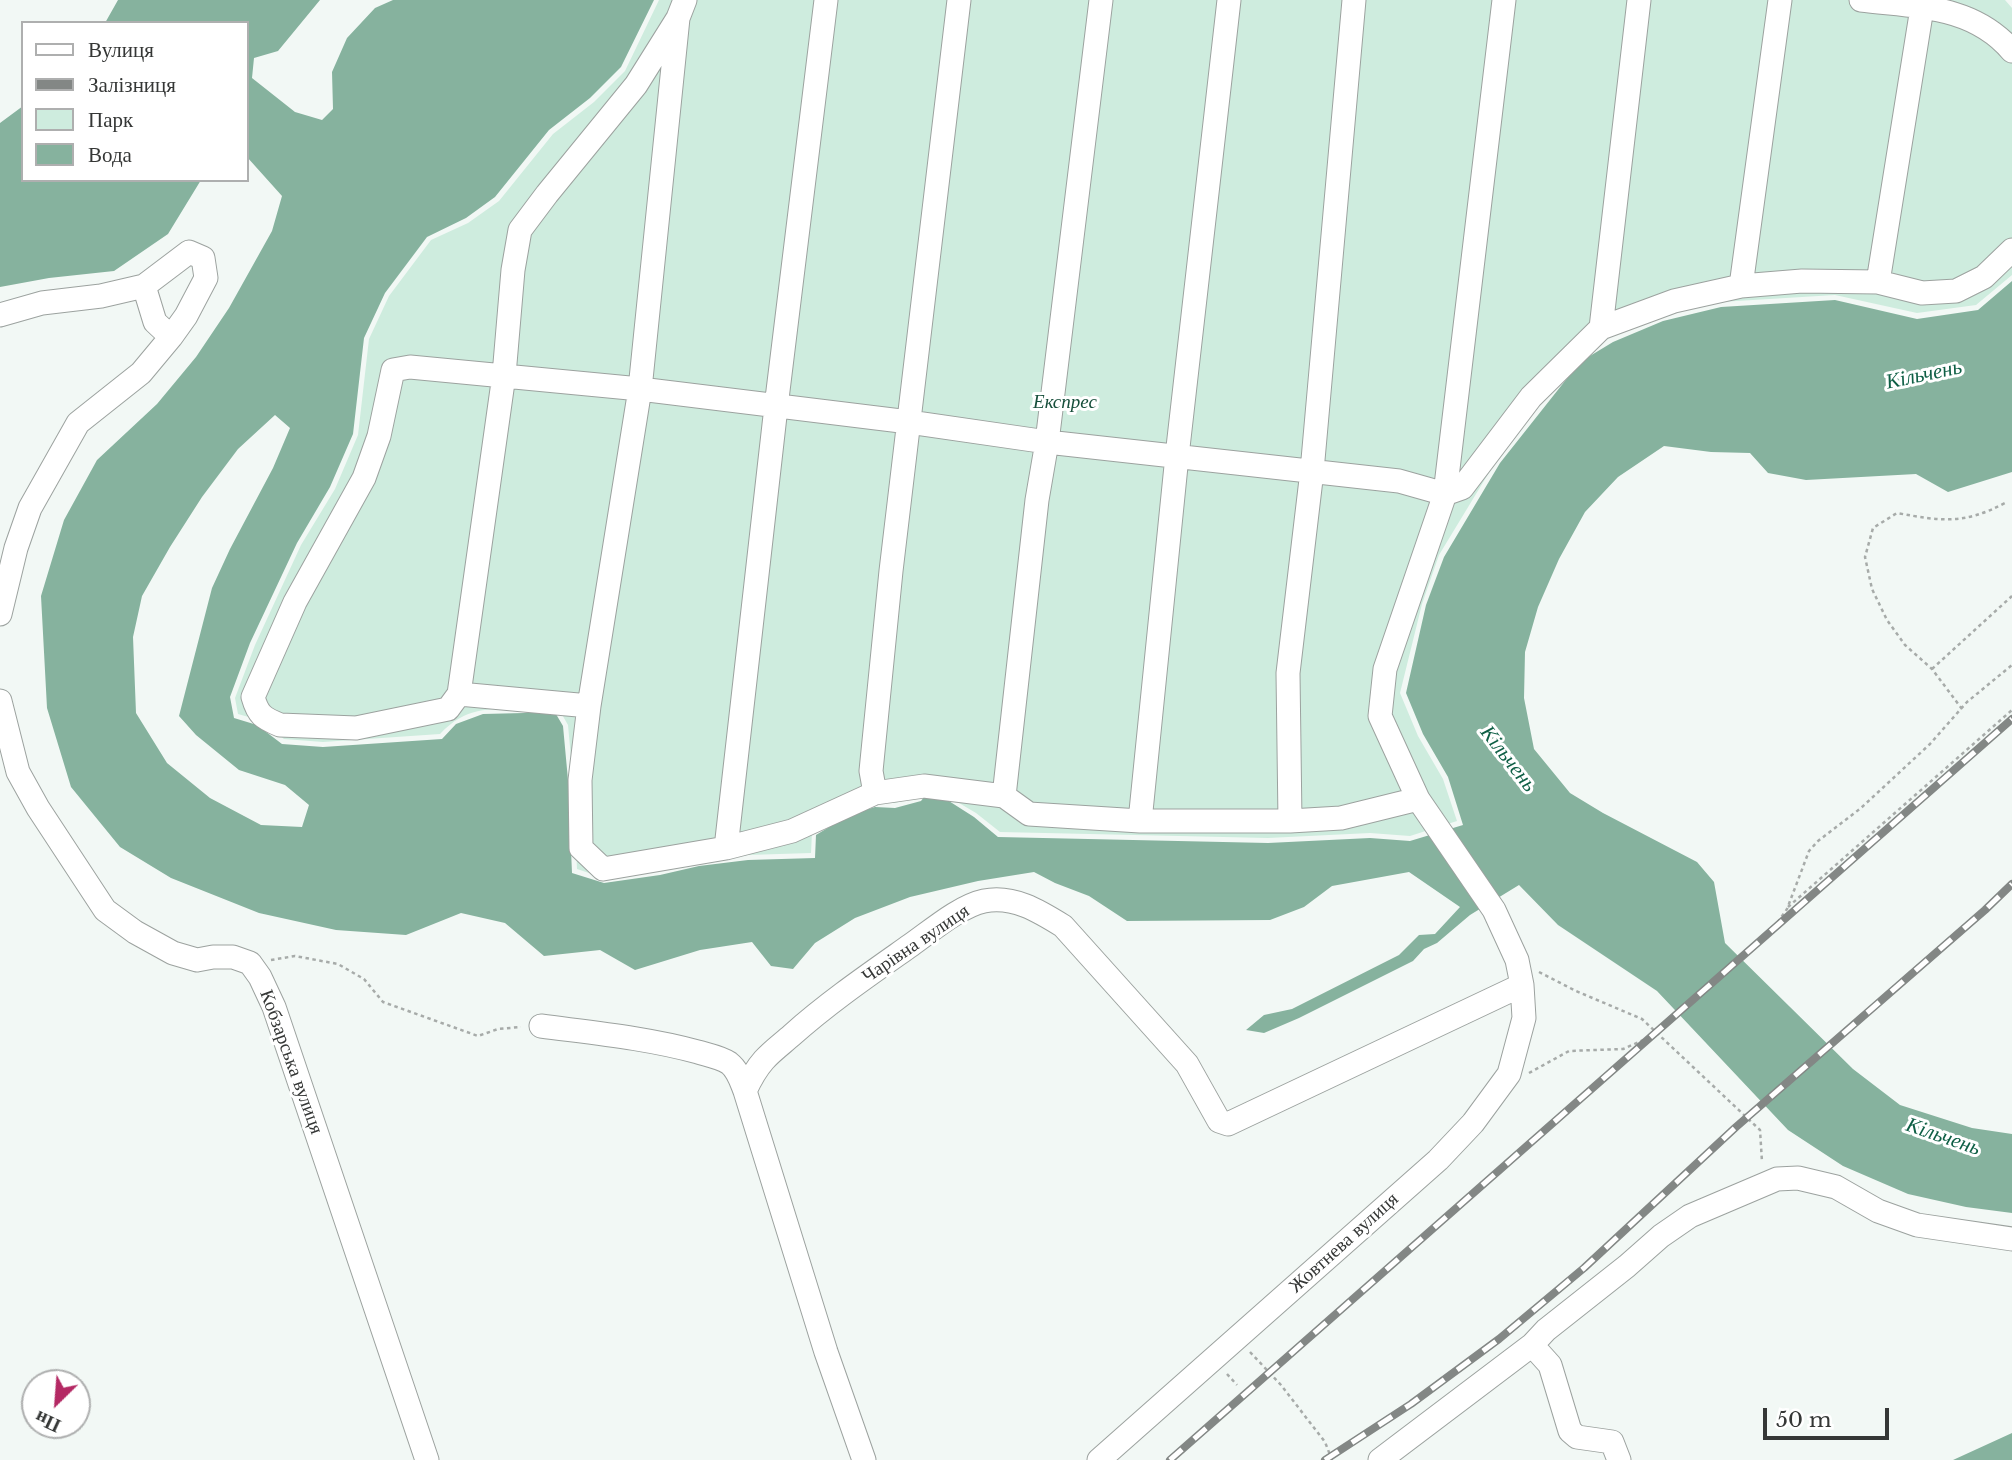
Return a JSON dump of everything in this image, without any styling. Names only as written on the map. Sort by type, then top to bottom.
[{"type":"street","points":[[726,848],[826,0]]},
{"type":"street","points":[[874,793],[871,771],[891,571],[959,0]]},
{"type":"street","points":[[1004,796],[1037,500],[1101,0]]},
{"type":"street","points":[[1140,821],[1229,0]]},
{"type":"street","points":[[1290,821],[1288,673],[1312,471],[1354,0]]},
{"type":"street","name":"Жовтнева вулиця","points":[[1098,1460],[1438,1160],[1473,1123],[1509,1074],[1524,1018],[1517,960],[1494,910],[1423,806],[1380,716],[1385,669],[1445,495],[1504,0]]},
{"type":"street","points":[[1601,328],[1639,0]]},
{"type":"street","points":[[1741,286],[1780,0]]},
{"type":"street","points":[[1861,0],[1951,12],[1983,26],[2012,51]]},
{"type":"street","points":[[1878,282],[1922,8]]},
{"type":"street","points":[[682,9],[636,85],[520,230],[513,270],[504,375],[459,694],[448,709],[356,728],[280,725],[268,720],[257,711],[253,697],[295,602],[365,478],[379,436],[393,370],[410,367],[504,375],[640,389],[1046,442],[1399,481],[1445,495],[1462,488],[1531,397],[1601,328],[1674,301],[1741,286],[1802,281],[1878,282],[1922,293],[1956,291],[1984,277],[2012,250]]},
{"type":"street","points":[[682,9],[640,389],[589,706],[580,780],[581,848],[603,869],[726,848],[792,831],[874,793],[924,786],[1004,796],[1029,814],[1140,821],[1290,821],[1341,818],[1423,806]]},
{"type":"street","points":[[0,315],[42,303],[101,296],[144,286],[189,253],[203,258],[206,278],[186,316],[171,337],[141,373],[78,423],[30,508],[16,548],[0,614]]},
{"type":"street","points":[[144,286],[155,322],[171,337]]},
{"type":"street","points":[[459,694],[589,706]]},
{"type":"street","points":[[0,701],[18,772],[38,808],[105,910],[135,932],[173,953],[197,960],[233,957],[250,963]]},
{"type":"street","name":"Чарівна вулиця","points":[[745,1091],[753,1074],[765,1059],[822,1008],[965,908],[984,901],[1021,904],[1041,912],[1063,926],[1187,1064],[1219,1121],[1228,1124],[1522,985]]},
{"type":"street","name":"Кобзарська вулиця","points":[[250,963],[274,1007],[427,1460]]},
{"type":"street","points":[[541,1027],[672,1045],[721,1059],[732,1065],[745,1091],[826,1352],[864,1460]]},
{"type":"street","points":[[1380,1460],[1532,1345],[1546,1330],[1661,1236],[1690,1216],[1777,1179],[1798,1178],[1836,1187],[1878,1211],[1917,1225],[2012,1239]]},
{"type":"street","points":[[1532,1345],[1550,1365],[1570,1431],[1577,1437],[1612,1442],[1619,1460]]},
{"type":"path","points":[[1962,709],[1932,669],[1905,645],[1887,620],[1872,589],[1866,557],[1873,528],[1897,513],[1953,521],[1986,513],[2005,503]]},
{"type":"path","points":[[1932,669],[2012,596]]},
{"type":"path","points":[[1787,909],[1809,851],[1818,841],[1861,808],[1930,744],[1962,709],[2012,665]]},
{"type":"path","points":[[1504,1081],[1531,1072],[1569,1051],[1623,1049],[1648,1038],[1773,929],[1787,909],[2012,710]]},
{"type":"path","points":[[250,963],[295,956],[338,964],[364,979],[383,1002],[478,1036],[498,1028],[541,1027]]},
{"type":"path","points":[[1517,960],[1576,991],[1642,1019],[1652,1028],[1760,1130],[1763,1157],[1759,1187]]},
{"type":"path","points":[[1237,1338],[1280,1385],[1325,1442],[1332,1460]]},
{"type":"path","points":[[1224,1371],[1237,1385]]},
{"type":"green space","name":"Експрес","points":[[659,0],[2005,0],[2012,8],[2012,275],[1976,305],[1917,313],[1835,295],[1720,302],[1661,316],[1611,337],[1576,358],[1496,461],[1439,555],[1422,604],[1400,693],[1418,736],[1443,779],[1457,821],[1410,836],[1370,833],[1268,838],[1000,832],[954,800],[918,797],[895,803],[875,802],[812,832],[811,853],[748,855],[698,861],[604,878],[577,869],[568,725],[556,704],[478,711],[459,718],[440,734],[323,742],[284,739],[259,720],[238,714],[235,698],[255,645],[301,545],[335,489],[358,435],[369,339],[389,296],[431,240],[468,223],[499,201],[553,134],[594,102],[625,71]]},
{"type":"water","name":"Кільчень","points":[[118,0],[320,0],[278,51],[254,58],[252,78],[295,112],[322,120],[333,109],[332,72],[347,38],[375,8],[393,0],[654,0],[621,67],[590,98],[549,130],[495,197],[466,218],[427,237],[385,293],[364,338],[353,434],[330,487],[297,543],[250,643],[230,697],[234,718],[257,725],[282,744],[323,747],[442,739],[456,724],[483,714],[553,709],[563,726],[572,873],[604,883],[748,860],[815,858],[816,835],[849,815],[875,807],[895,808],[921,801],[930,789],[974,817],[998,837],[1268,843],[1370,838],[1410,841],[1463,825],[1448,777],[1423,734],[1406,693],[1426,605],[1444,557],[1500,463],[1580,362],[1613,342],[1663,321],[1721,307],[1835,300],[1917,319],[1978,310],[2012,281],[2012,472],[1948,492],[1916,474],[1806,480],[1768,473],[1750,453],[1711,452],[1664,446],[1618,477],[1585,512],[1559,559],[1538,607],[1525,652],[1524,698],[1534,749],[1570,793],[1697,862],[1714,882],[1725,943],[1853,1069],[1900,1105],[1972,1128],[2012,1134],[2012,1213],[1966,1207],[1908,1194],[1843,1166],[1788,1130],[1657,991],[1558,925],[1519,885],[1470,915],[1437,943],[1424,949],[1413,961],[1264,1033],[1246,1030],[1264,1015],[1292,1009],[1399,955],[1419,935],[1435,934],[1460,907],[1409,872],[1332,886],[1304,907],[1270,920],[1127,921],[1089,896],[1034,872],[978,881],[910,897],[855,918],[815,943],[793,969],[771,966],[752,942],[700,950],[635,970],[600,950],[544,956],[505,923],[461,913],[406,935],[336,930],[259,913],[171,878],[120,847],[71,787],[47,708],[41,596],[64,520],[97,460],[157,404],[196,357],[229,308],[272,231],[282,196],[248,158],[248,21],[106,21]],"holes":[[[275,415],[290,428],[273,468],[212,588],[179,716],[196,735],[239,770],[285,785],[309,805],[302,827],[261,825],[210,798],[167,763],[136,713],[133,637],[142,596],[202,497],[238,449]]]},
{"type":"water","points":[[21,107],[21,182],[200,182],[168,234],[114,271],[49,278],[0,287],[0,123]]},
{"type":"water","points":[[2012,1433],[2012,1460],[1953,1460]]},
{"type":"railway","points":[[1170,1460],[2012,719]]},
{"type":"railway","points":[[1325,1460],[1411,1404],[1499,1339],[1584,1268],[1736,1127],[2012,884]]}]
